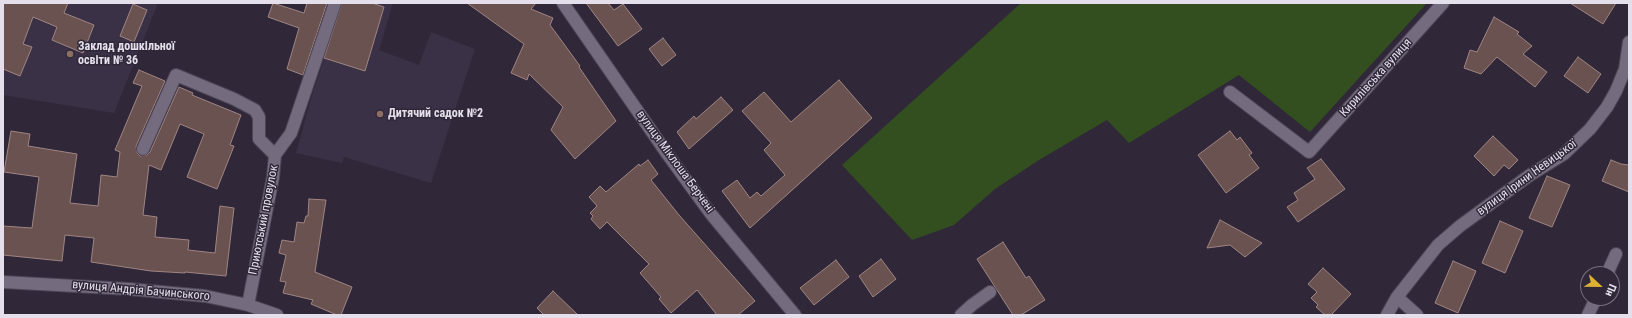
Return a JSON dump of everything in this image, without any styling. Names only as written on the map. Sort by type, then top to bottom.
[{"type":"street","name":"Приютський провулок","points":[[248,305],[273,177],[275,155],[291,133],[335,3]]},
{"type":"street","name":"вулиця Міклоша Берчені","points":[[563,3],[668,155],[707,208],[795,315]]},
{"type":"street","name":"Кирилівська вулиця","points":[[1230,92],[1309,152],[1443,3]]},
{"type":"street","name":"вулиця Ірини Невицької","points":[[1387,315],[1397,297],[1438,245],[1460,226],[1530,175],[1564,154],[1579,141],[1607,107],[1616,91],[1627,69],[1629,42]]},
{"type":"street","points":[[143,149],[176,75],[234,99],[255,110],[259,117],[259,139],[275,155]]},
{"type":"street","points":[[1611,266],[1616,254]]},
{"type":"street","name":"вулиця Андрія Бачинського","points":[[3,282],[122,288],[205,296],[248,305],[277,315]]},
{"type":"street","points":[[961,315],[990,292]]},
{"type":"street","points":[[1397,297],[1417,315]]},
{"type":"shaded area","name":"Заклад дошкільної освіти № 36","points":[[3,3],[158,3],[114,113],[3,95]]},
{"type":"shaded area","name":"Дитячий садок №2","points":[[343,3],[393,3],[379,50],[419,65],[431,32],[475,49],[431,183],[344,157],[342,163],[296,153],[313,92]]},
{"type":"green space","points":[[1021,3],[1427,3],[1310,132],[1239,75],[1129,143],[1107,120],[1039,160],[995,189],[954,225],[912,240],[842,165]]},
{"type":"building","points":[[3,3],[68,3],[64,13],[94,25],[83,53],[52,40],[57,27],[33,17],[23,44],[32,47],[20,76],[3,69]]},
{"type":"building","points":[[273,3],[304,13],[307,3],[327,3],[303,75],[287,69],[299,28],[268,17]]},
{"type":"building","points":[[342,3],[372,3],[384,7],[365,71],[324,58]]},
{"type":"building","points":[[467,3],[536,3],[531,9],[553,18],[550,25],[580,66],[579,67],[616,121],[575,159],[551,130],[563,107],[529,74],[527,80],[511,73],[524,44]]},
{"type":"building","points":[[586,3],[608,3],[614,10],[623,4],[642,29],[618,46]]},
{"type":"building","points":[[1570,3],[1616,3],[1603,24]]},
{"type":"building","points":[[133,4],[147,10],[134,42],[120,36]]},
{"type":"building","points":[[1494,17],[1519,32],[1517,34],[1532,46],[1523,54],[1547,72],[1535,87],[1497,57],[1481,74],[1464,68],[1470,50],[1477,52]]},
{"type":"building","points":[[663,38],[676,55],[662,66],[649,49]]},
{"type":"building","points":[[1578,57],[1601,74],[1588,93],[1564,76]]},
{"type":"building","points":[[139,70],[165,81],[136,146],[137,153],[140,156],[147,155],[150,152],[179,87],[193,93],[192,95],[241,115],[230,145],[234,146],[217,189],[187,177],[204,134],[180,124],[161,170],[149,165],[143,215],[157,217],[155,237],[189,240],[188,250],[215,253],[220,206],[234,208],[226,276],[185,272],[151,271],[91,262],[94,238],[65,235],[62,261],[3,255],[3,226],[32,228],[39,177],[4,172],[11,131],[30,134],[28,146],[77,154],[70,203],[98,206],[101,175],[117,177],[120,152],[115,150],[142,86],[133,83]]},
{"type":"building","points":[[839,80],[872,118],[750,228],[722,191],[737,180],[750,198],[757,192],[761,196],[785,175],[764,150],[771,143],[742,111],[764,92],[791,122]]},
{"type":"building","points":[[721,97],[733,110],[689,149],[677,132],[694,116],[696,119]]},
{"type":"building","points":[[1230,131],[1237,140],[1240,137],[1252,153],[1249,155],[1259,168],[1226,193],[1198,155]]},
{"type":"building","points":[[1493,136],[1518,160],[1509,169],[1504,165],[1494,176],[1474,156]]},
{"type":"building","points":[[1321,159],[1345,189],[1298,222],[1287,207],[1298,200],[1294,193],[1315,179],[1307,168]]},
{"type":"building","points":[[648,160],[658,174],[651,180],[679,215],[755,301],[738,315],[717,315],[697,290],[671,313],[659,299],[661,297],[640,273],[649,264],[607,222],[600,229],[591,219],[593,216],[590,213],[597,206],[589,197],[600,186],[606,192],[639,164],[640,166]]},
{"type":"building","points":[[1611,160],[1629,165],[1629,192],[1602,181]]},
{"type":"building","points":[[1547,176],[1570,185],[1552,227],[1529,218]]},
{"type":"building","points":[[309,199],[326,200],[315,272],[352,287],[341,315],[337,315],[311,304],[313,300],[283,293],[286,282],[280,281],[286,255],[279,253],[282,240],[294,242],[297,222],[304,223],[306,216],[308,216]]},
{"type":"building","points":[[1220,220],[1262,243],[1245,257],[1230,245],[1207,248]]},
{"type":"building","points":[[1500,221],[1523,231],[1505,273],[1482,263]]},
{"type":"building","points":[[1003,242],[1026,278],[1029,276],[1045,300],[1021,315],[1013,315],[977,259]]},
{"type":"building","points":[[881,259],[896,279],[873,297],[859,276]]},
{"type":"building","points":[[836,260],[849,277],[814,305],[800,288]]},
{"type":"building","points":[[1453,261],[1476,271],[1458,313],[1435,303]]},
{"type":"building","points":[[1323,268],[1351,294],[1331,315],[1325,315],[1316,307],[1318,305],[1311,298],[1317,292],[1308,284]]},
{"type":"building","points":[[553,291],[578,315],[544,315],[537,308]]},
{"type":"place","name":"Заклад дошкільної освіти № 36","points":[[70,54]]},
{"type":"place","name":"Дитячий садок №2","points":[[380,114]]}]
